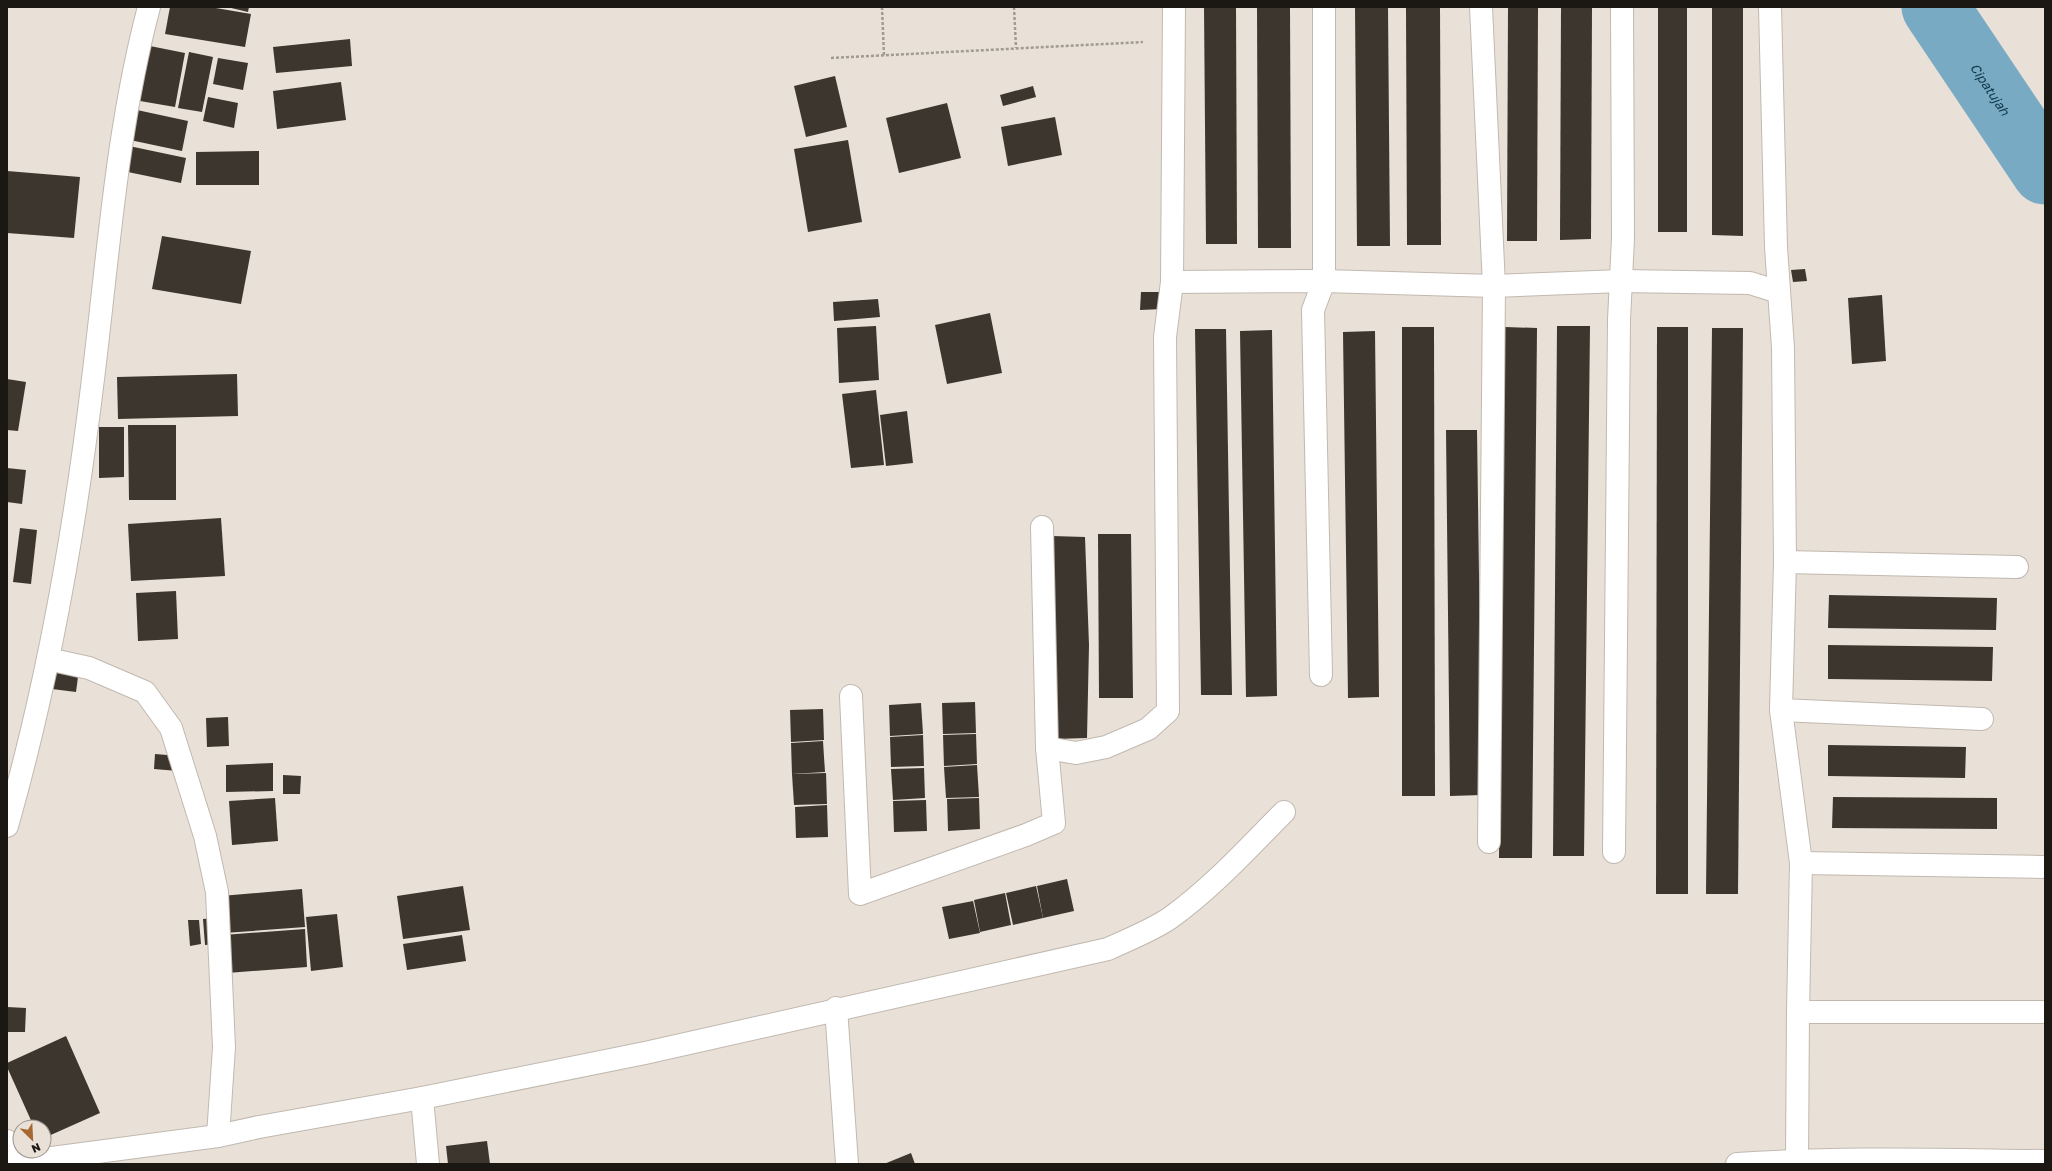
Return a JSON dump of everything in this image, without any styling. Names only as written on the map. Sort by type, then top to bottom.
[{"type":"street","points":[[7,826],[25,763],[48,659],[77,496],[131,83],[149,7]]},
{"type":"street","points":[[1047,748],[1076,753],[1106,748],[1148,729],[1168,711],[1165,337],[1172,282],[1174,7]]},
{"type":"street","points":[[1320,675],[1313,310],[1324,281],[1324,7]]},
{"type":"street","points":[[1482,7],[1494,286],[1489,842]]},
{"type":"street","points":[[1614,852],[1621,281],[1624,238],[1622,7]]},
{"type":"street","points":[[1770,7],[1776,247],[1782,348],[1785,562],[1781,710],[1801,863],[1797,1160]]},
{"type":"street","points":[[1172,282],[1324,281],[1494,286],[1621,281],[1750,283],[1779,292]]},
{"type":"street","points":[[851,696],[860,894],[1026,835],[1054,823],[1047,748],[1042,527]]},
{"type":"street","points":[[1785,562],[2017,567]]},
{"type":"street","points":[[48,659],[90,668],[145,692],[171,728],[205,836],[217,892],[224,1047],[218,1136]]},
{"type":"street","points":[[1781,710],[1982,719]]},
{"type":"street","points":[[7,1141],[12,1164],[218,1136],[259,1127],[422,1098],[645,1053],[836,1008],[1069,958],[1108,948],[1141,934],[1170,918],[1192,900],[1284,812]]},
{"type":"street","points":[[1801,863],[2042,867]]},
{"type":"street","points":[[836,1008],[847,1164]]},
{"type":"street","points":[[1798,1012],[2045,1012]]},
{"type":"street","points":[[422,1098],[428,1164]]},
{"type":"street","points":[[1737,1164],[1797,1160],[1873,1158],[2045,1161]]},
{"type":"path","points":[[882,7],[884,56]]},
{"type":"path","points":[[1014,7],[1016,48]]},
{"type":"path","points":[[831,58],[1174,40]]},
{"type":"building","points":[[170,7],[210,7],[251,14],[245,47],[165,34]]},
{"type":"building","points":[[227,7],[249,7],[248,12]]},
{"type":"building","points":[[1204,7],[1236,7],[1237,244],[1206,244]]},
{"type":"building","points":[[1257,7],[1290,7],[1291,248],[1258,248]]},
{"type":"building","points":[[1355,7],[1388,7],[1390,246],[1357,246]]},
{"type":"building","points":[[1406,7],[1440,7],[1441,245],[1407,245]]},
{"type":"building","points":[[1508,7],[1538,7],[1537,241],[1507,241]]},
{"type":"building","points":[[1561,7],[1592,7],[1591,239],[1560,240]]},
{"type":"building","points":[[1658,7],[1687,7],[1687,232],[1658,232]]},
{"type":"building","points":[[1712,7],[1743,7],[1743,236],[1712,235]]},
{"type":"building","points":[[350,39],[352,66],[276,73],[273,47]]},
{"type":"building","points":[[150,46],[185,53],[175,107],[140,101]]},
{"type":"building","points":[[189,52],[213,57],[202,112],[178,108]]},
{"type":"building","points":[[218,58],[248,63],[243,90],[213,84]]},
{"type":"building","points":[[835,76],[847,127],[806,137],[794,86]]},
{"type":"building","points":[[341,82],[346,120],[277,129],[273,91]]},
{"type":"building","points":[[1033,86],[1036,97],[1003,106],[1000,95]]},
{"type":"building","points":[[208,97],[238,103],[234,128],[203,121]]},
{"type":"building","points":[[947,103],[961,158],[899,173],[886,118]]},
{"type":"building","points":[[137,110],[188,121],[182,151],[130,140]]},
{"type":"building","points":[[1055,117],[1062,155],[1008,166],[1001,127]]},
{"type":"building","points":[[848,140],[862,222],[808,232],[794,149]]},
{"type":"building","points":[[129,146],[186,158],[181,183],[123,171]]},
{"type":"building","points":[[259,151],[259,185],[196,185],[196,152]]},
{"type":"building","points":[[7,171],[80,177],[74,238],[7,233]]},
{"type":"building","points":[[162,236],[251,251],[241,304],[152,289]]},
{"type":"building","points":[[1805,269],[1807,281],[1793,282],[1791,270]]},
{"type":"building","points":[[1141,292],[1163,292],[1163,309],[1140,310]]},
{"type":"building","points":[[1882,295],[1886,361],[1852,364],[1848,298]]},
{"type":"building","points":[[878,299],[880,317],[834,321],[833,302]]},
{"type":"building","points":[[990,313],[1002,373],[947,384],[935,325]]},
{"type":"building","points":[[876,326],[879,380],[839,383],[837,328]]},
{"type":"building","points":[[1557,326],[1590,326],[1584,856],[1553,856]]},
{"type":"building","points":[[1402,327],[1434,327],[1435,796],[1402,796]]},
{"type":"building","points":[[1505,327],[1537,328],[1532,858],[1499,858]]},
{"type":"building","points":[[1657,327],[1688,327],[1688,894],[1656,894]]},
{"type":"building","points":[[1712,328],[1743,328],[1738,894],[1706,894]]},
{"type":"building","points":[[1195,329],[1226,329],[1232,695],[1201,695]]},
{"type":"building","points":[[1272,330],[1277,696],[1246,697],[1240,331]]},
{"type":"building","points":[[1375,331],[1379,697],[1348,698],[1343,332]]},
{"type":"building","points":[[237,374],[238,416],[118,419],[117,377]]},
{"type":"building","points":[[7,379],[26,382],[18,431],[7,430]]},
{"type":"building","points":[[876,390],[884,465],[851,468],[842,394]]},
{"type":"building","points":[[907,411],[913,463],[886,466],[880,415]]},
{"type":"building","points":[[128,425],[176,425],[176,500],[129,500]]},
{"type":"building","points":[[99,427],[124,427],[124,477],[99,478]]},
{"type":"building","points":[[1446,430],[1477,430],[1482,795],[1450,796]]},
{"type":"building","points":[[7,468],[26,470],[22,504],[7,502]]},
{"type":"building","points":[[221,518],[225,576],[131,581],[128,524]]},
{"type":"building","points":[[20,528],[37,530],[31,584],[13,582]]},
{"type":"building","points":[[1098,534],[1131,534],[1133,698],[1099,698]]},
{"type":"building","points":[[1052,536],[1085,537],[1089,645],[1087,738],[1055,739],[1055,583]]},
{"type":"building","points":[[176,591],[178,639],[138,641],[136,593]]},
{"type":"building","points":[[1829,595],[1997,598],[1996,630],[1828,628]]},
{"type":"building","points":[[1828,645],[1993,647],[1992,681],[1828,679]]},
{"type":"building","points":[[55,666],[79,669],[76,692],[52,689]]},
{"type":"building","points":[[975,702],[976,733],[943,734],[942,703]]},
{"type":"building","points":[[921,703],[923,734],[890,736],[889,705]]},
{"type":"building","points":[[823,709],[824,740],[791,742],[790,710]]},
{"type":"building","points":[[228,717],[229,746],[207,747],[206,718]]},
{"type":"building","points":[[976,734],[977,764],[944,766],[943,735]]},
{"type":"building","points":[[923,735],[924,766],[891,767],[890,737]]},
{"type":"building","points":[[823,741],[825,772],[792,774],[791,743]]},
{"type":"building","points":[[1828,745],[1966,747],[1965,778],[1828,776]]},
{"type":"building","points":[[155,754],[179,756],[178,771],[154,769]]},
{"type":"building","points":[[273,763],[273,791],[226,792],[226,765]]},
{"type":"building","points":[[977,765],[979,797],[946,798],[944,767]]},
{"type":"building","points":[[924,768],[925,798],[893,800],[891,769]]},
{"type":"building","points":[[826,773],[827,804],[794,805],[792,774]]},
{"type":"building","points":[[283,775],[301,776],[300,794],[283,794]]},
{"type":"building","points":[[1833,797],[1997,798],[1997,829],[1832,828]]},
{"type":"building","points":[[275,798],[278,841],[232,845],[229,801]]},
{"type":"building","points":[[979,798],[980,829],[948,831],[947,799]]},
{"type":"building","points":[[926,800],[927,831],[894,832],[893,801]]},
{"type":"building","points":[[827,805],[828,837],[796,838],[795,807]]},
{"type":"building","points":[[1067,879],[1074,911],[1043,918],[1037,886]]},
{"type":"building","points":[[463,886],[470,930],[403,939],[397,896]]},
{"type":"building","points":[[1036,886],[1043,918],[1013,925],[1006,893]]},
{"type":"building","points":[[302,889],[305,927],[224,933],[221,896]]},
{"type":"building","points":[[1005,893],[1011,925],[980,932],[974,900]]},
{"type":"building","points":[[973,901],[980,933],[949,939],[942,907]]},
{"type":"building","points":[[337,914],[343,967],[311,971],[306,917]]},
{"type":"building","points":[[215,918],[217,944],[205,945],[203,919]]},
{"type":"building","points":[[188,920],[199,920],[201,944],[190,946]]},
{"type":"building","points":[[305,929],[307,967],[227,973],[223,935]]},
{"type":"building","points":[[462,935],[466,961],[407,970],[403,944]]},
{"type":"building","points":[[7,1007],[26,1008],[25,1032],[7,1032]]},
{"type":"building","points":[[66,1036],[100,1113],[52,1134],[52,1119],[30,1119],[7,1067],[7,1063]]},
{"type":"building","points":[[487,1141],[490,1164],[448,1164],[446,1146]]},
{"type":"building","points":[[911,1153],[915,1164],[884,1164]]},
{"type":"waterway","name":"Cipatujah","points":[[1935,7],[2045,171]]}]
